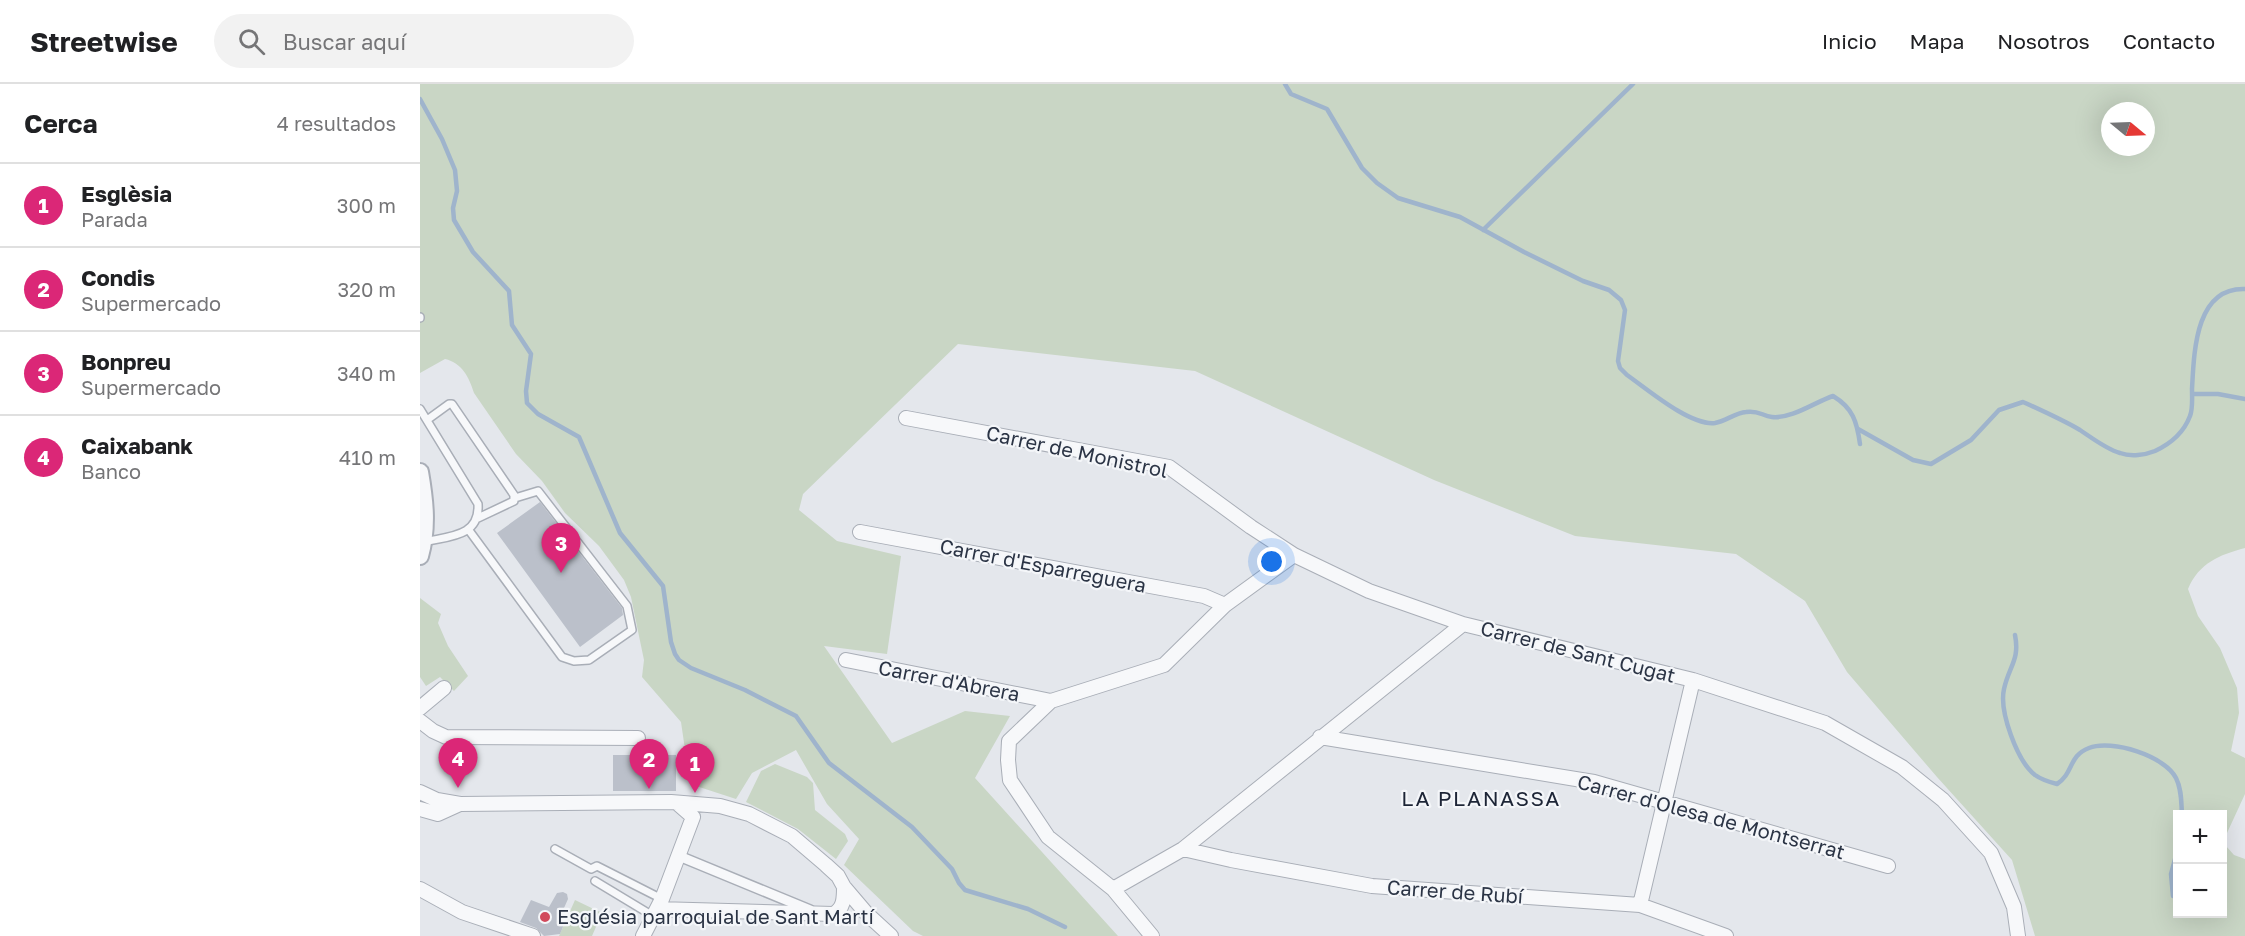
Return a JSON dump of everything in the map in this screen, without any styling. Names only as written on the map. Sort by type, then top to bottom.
[{"type":"street","name":"Carrer de Monistrol","points":[[906,418],[1169,467],[1251,527],[1294,555],[1369,591],[1463,624]]},
{"type":"street","points":[[420,472],[426,507],[422,549]]},
{"type":"street","name":"Carrer d'Esparreguera","points":[[860,532],[1204,596],[1225,605]]},
{"type":"street","points":[[1152,936],[1113,889],[1048,837],[1010,780],[1009,741],[1051,701],[1164,665],[1225,605],[1294,555]]},
{"type":"street","name":"Carrer de Sant Cugat","points":[[1113,889],[1183,849],[1463,624],[1693,680],[1825,723],[1902,767],[1942,800],[1991,853],[2014,907],[2018,936]]},
{"type":"street","name":"Carrer d'Abrera","points":[[846,660],[1051,701]]},
{"type":"street","points":[[1640,905],[1693,680]]},
{"type":"street","points":[[420,708],[444,688]]},
{"type":"street","points":[[420,721],[446,736],[638,738]]},
{"type":"street","name":"Carrer d'Olesa de Montserrat","points":[[1320,737],[1594,782],[1888,866]]},
{"type":"street","points":[[420,792],[437,800],[460,804],[702,803],[749,814],[792,836],[838,876],[844,887],[867,914],[891,936]]},
{"type":"street","points":[[677,803],[693,817]]},
{"type":"street","points":[[643,936],[658,908],[693,817],[702,803]]},
{"type":"street","points":[[420,809],[438,814],[460,804]]},
{"type":"street","name":"Carrer de Rubí","points":[[1183,849],[1372,886],[1640,905],[1726,936]]},
{"type":"street","points":[[679,856],[819,914]]},
{"type":"street","points":[[838,911],[844,901],[844,887]]},
{"type":"street","points":[[420,889],[462,912],[533,936]]},
{"type":"street","points":[[658,908],[819,914],[832,914],[838,911],[867,914]]},
{"type":"lane","points":[[427,420],[452,404],[515,498]]},
{"type":"lane","points":[[420,409],[478,504],[478,518]]},
{"type":"lane","points":[[422,549],[459,534],[468,529],[478,518],[514,501],[515,498],[538,491],[627,606],[632,630],[589,660],[574,661],[562,657],[468,529]]},
{"type":"lane","points":[[555,849],[591,869],[597,866],[658,908]]},
{"type":"lane","points":[[595,881],[658,908]]},
{"type":"green space","points":[[420,84],[2245,84],[2245,548],[2218,557],[2204,566],[2188,589],[2198,616],[2220,648],[2237,688],[2239,713],[2231,751],[2245,758],[2245,794],[2227,833],[2227,810],[2173,810],[2173,918],[2227,918],[2227,847],[2234,855],[2245,859],[2245,936],[2035,936],[2012,860],[1847,672],[1805,601],[1736,554],[1575,536],[1434,480],[1195,371],[958,344],[803,494],[799,510],[837,541],[901,556],[887,654],[824,646],[892,743],[965,711],[1010,716],[975,778],[1118,936],[923,936],[913,931],[844,865],[859,839],[827,804],[796,750],[752,773],[736,799],[690,784],[681,722],[642,677],[644,660],[631,597],[624,580],[599,546],[565,513],[542,481],[516,454],[474,393],[467,376],[460,367],[445,359],[420,373]]},
{"type":"green space","points":[[420,598],[441,614],[438,623],[448,646],[468,676],[454,691],[440,677],[426,686],[420,677]]},
{"type":"green space","points":[[775,764],[807,777],[813,783],[815,810],[845,834],[848,841],[836,859],[798,829],[746,802],[761,771]]},
{"type":"green space","points":[[575,900],[602,913],[592,936],[559,936]]},
{"type":"building","points":[[540,502],[622,608],[623,615],[580,647],[497,533]]},
{"type":"building","points":[[613,755],[676,755],[676,791],[613,791]]},
{"type":"building","name":"Església parroquial de Sant Martí","points":[[557,893],[567,894],[568,899],[564,908],[570,910],[560,934],[544,936],[536,928],[520,922],[531,900],[549,907]]},
{"type":"waterway","points":[[1285,84],[1291,94],[1327,109],[1362,168],[1377,183],[1398,198],[1460,217],[1583,281],[1609,290],[1621,300],[1625,310],[1618,361],[1620,368],[1681,413],[1694,419],[1715,423],[1746,412],[1780,417],[1803,410],[1833,396],[1845,405],[1853,416],[1860,444]]},
{"type":"waterway","points":[[1483,230],[1633,84]]},
{"type":"waterway","points":[[420,99],[442,139],[455,170],[457,191],[453,208],[454,220],[473,252],[509,291],[512,325],[531,354],[526,391],[527,403],[538,414],[579,437],[620,533],[663,586],[671,642],[679,660],[691,668],[745,690],[796,716],[829,763],[912,827],[952,869],[965,890],[1028,909],[1065,927]]},
{"type":"waterway","points":[[1858,429],[1913,460],[1931,464],[1971,440],[1999,410],[2023,402],[2073,426],[2115,451],[2133,455],[2155,451],[2176,437],[2190,416],[2196,341],[2207,310],[2216,299],[2228,291],[2245,289]]},
{"type":"waterway","points":[[2192,394],[2218,394],[2245,399]]},
{"type":"waterway","points":[[2015,635],[2016,651],[2004,689],[2004,710],[2011,735],[2028,768],[2040,778],[2057,784],[2066,775],[2078,755],[2089,748],[2111,746],[2137,751],[2150,756],[2170,770],[2178,782],[2182,810]]},
{"type":"waterway","points":[[2173,867],[2171,874],[2173,896]]},
{"type":"place","name":"Bonpreu","points":[[561,573]]},
{"type":"place","name":"Caixabank","points":[[458,788]]},
{"type":"place","name":"Condis","points":[[649,789]]},
{"type":"place","name":"Esglèsia","points":[[695,793]]},
{"type":"place","name":"Església parroquial de Sant Martí","points":[[545,917]]},
{"type":"district","name":"LA PLANASSA","points":[[1481,799]]}]
